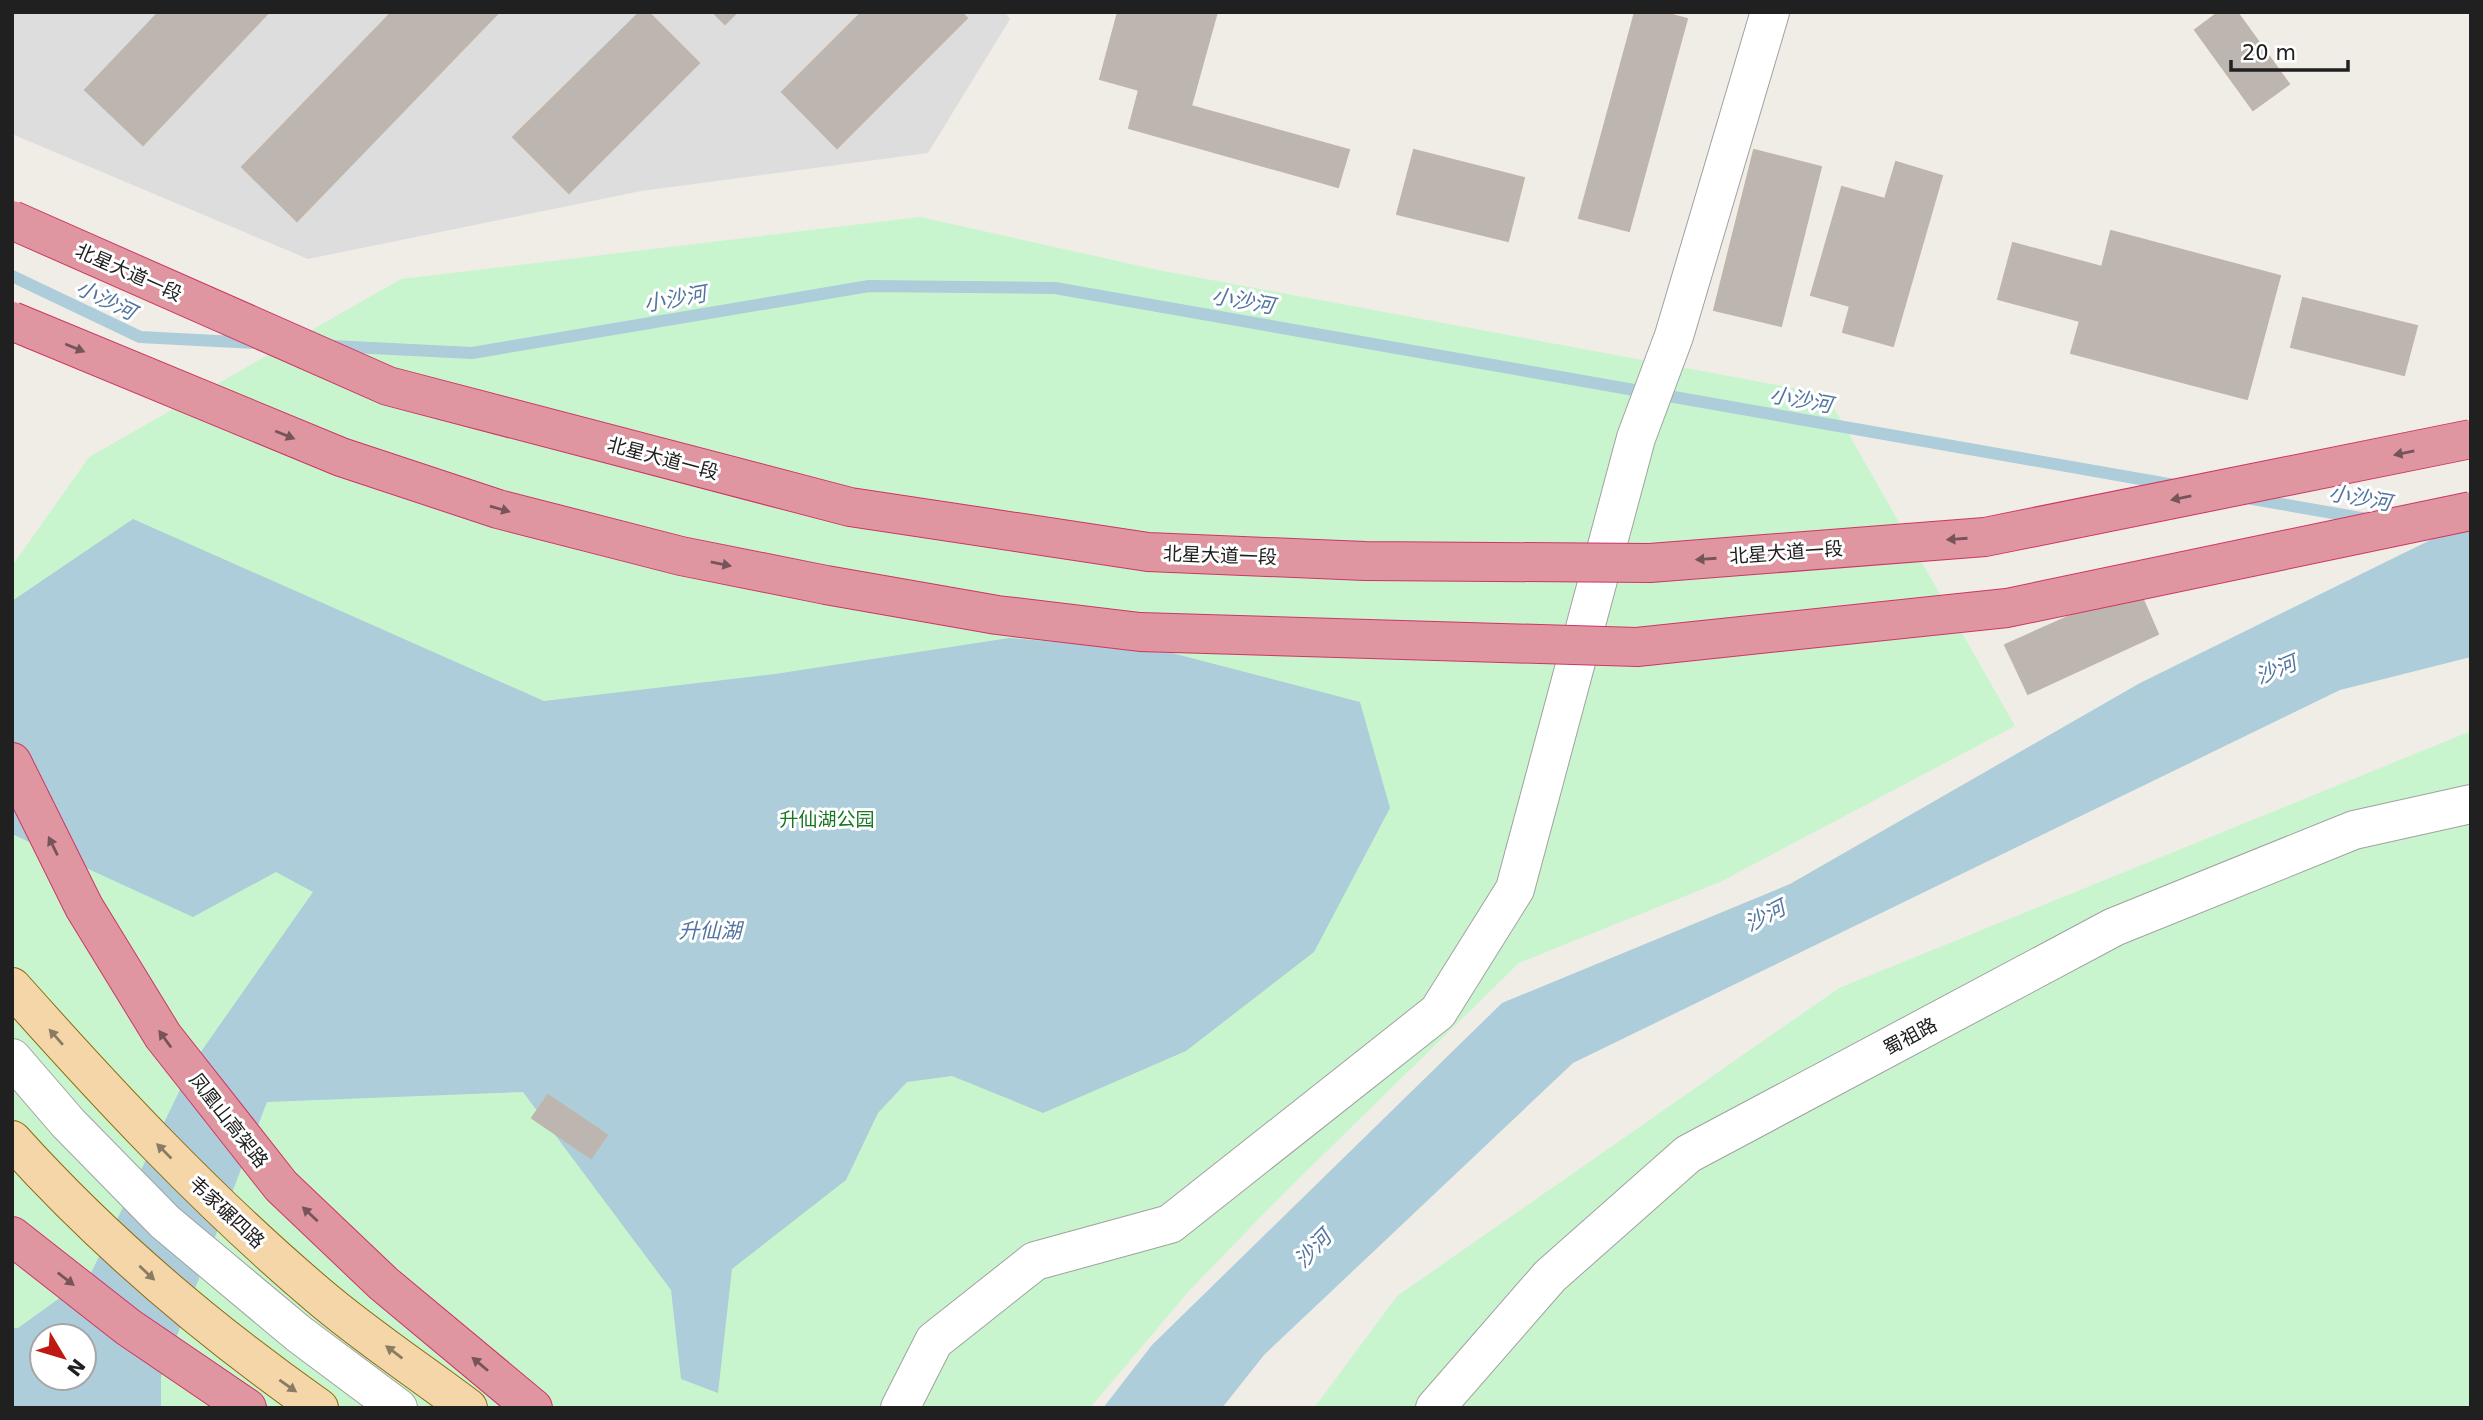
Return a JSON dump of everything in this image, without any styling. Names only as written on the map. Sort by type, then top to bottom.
[{"type":"highway","name":"北星大道一段","points":[[12,220],[388,386],[850,507],[1148,552],[1365,561],[1650,563],[1971,538],[2471,439]]},
{"type":"highway","points":[[12,321],[341,457],[498,509],[681,556],[826,586],[997,615],[1140,632],[1637,647],[2007,608],[2471,511]]},
{"type":"highway","name":"凤凰山高架路","points":[[12,762],[83,907],[163,1036],[281,1186],[384,1284],[533,1408]]},
{"type":"highway","points":[[12,1236],[128,1327],[247,1408]]},
{"type":"main road","name":"韦家碾四路","points":[[12,987],[100,1087],[213,1201],[321,1298],[468,1408]]},
{"type":"main road","points":[[12,1140],[44,1176],[153,1279],[258,1365],[319,1408]]},
{"type":"street","points":[[900,1408],[934,1341],[1035,1261],[1170,1224],[1438,1012],[1515,889],[1636,438],[1674,336],[1770,12]]},
{"type":"street","name":"蜀祖路","points":[[1435,1408],[1550,1276],[1688,1154],[2114,927],[2354,830],[2471,804]]},
{"type":"street","points":[[12,1058],[68,1123],[166,1222],[299,1334],[398,1408]]},
{"type":"shaded area","points":[[12,12],[1005,12],[1010,19],[928,153],[641,191],[308,259],[12,134]]},
{"type":"green space","name":"升仙湖公园","points":[[920,217],[1158,270],[1826,394],[2015,726],[1720,882],[1519,963],[1277,1200],[1188,1292],[1090,1408],[12,1408],[12,566],[89,457],[401,279]]},
{"type":"green space","points":[[2471,731],[2471,1408],[1314,1408],[1397,1296],[1839,988]]},
{"type":"water","name":"升仙湖","points":[[133,519],[544,701],[775,674],[1009,638],[1168,652],[1360,702],[1390,808],[1314,952],[1186,1051],[1043,1113],[952,1076],[907,1082],[878,1113],[846,1180],[732,1269],[718,1393],[681,1379],[671,1290],[523,1092],[267,1102],[161,1377],[161,1408],[12,1408],[12,1328],[18,1328],[89,1277],[193,1063],[313,892],[276,872],[193,917],[12,834],[12,601]]},
{"type":"water","name":"沙河","points":[[2471,520],[2471,657],[2340,690],[1573,1063],[1264,1355],[1222,1408],[1103,1408],[1152,1345],[1502,1003],[1790,884],[2140,683]]},
{"type":"building","points":[[159,12],[269,12],[143,145],[85,90]]},
{"type":"building","points":[[392,12],[499,12],[297,221],[242,167]]},
{"type":"building","points":[[640,12],[648,12],[699,63],[569,193],[513,137]]},
{"type":"building","points":[[713,12],[737,12],[725,24]]},
{"type":"building","points":[[862,12],[961,12],[967,18],[837,148],[782,92]]},
{"type":"building","points":[[1118,12],[1217,12],[1191,106],[1349,150],[1338,187],[1129,128],[1139,90],[1100,79]]},
{"type":"building","points":[[1635,12],[1661,12],[1687,19],[1629,231],[1579,218]]},
{"type":"building","points":[[2219,12],[2237,12],[2289,84],[2253,110],[2195,30]]},
{"type":"building","points":[[1414,150],[1524,178],[1508,241],[1397,214]]},
{"type":"building","points":[[1754,150],[1821,167],[1781,326],[1714,310]]},
{"type":"building","points":[[1896,162],[1942,176],[1893,346],[1843,332],[1850,306],[1811,295],[1842,187],[1885,199]]},
{"type":"building","points":[[2111,231],[2280,276],[2247,399],[2071,353],[2080,321],[1998,299],[2013,243],[2102,267]]},
{"type":"building","points":[[2303,298],[2417,326],[2404,375],[2291,347]]},
{"type":"building","points":[[2137,586],[2158,634],[2028,694],[2005,645]]},
{"type":"building","points":[[548,1095],[607,1135],[591,1158],[532,1118]]},
{"type":"waterway","name":"小沙河","points":[[12,276],[140,337],[255,343]]},
{"type":"waterway","name":"小沙河","points":[[332,346],[472,353],[869,286],[1055,288],[2174,485]]},
{"type":"waterway","name":"小沙河","points":[[2247,498],[2367,519]]}]
